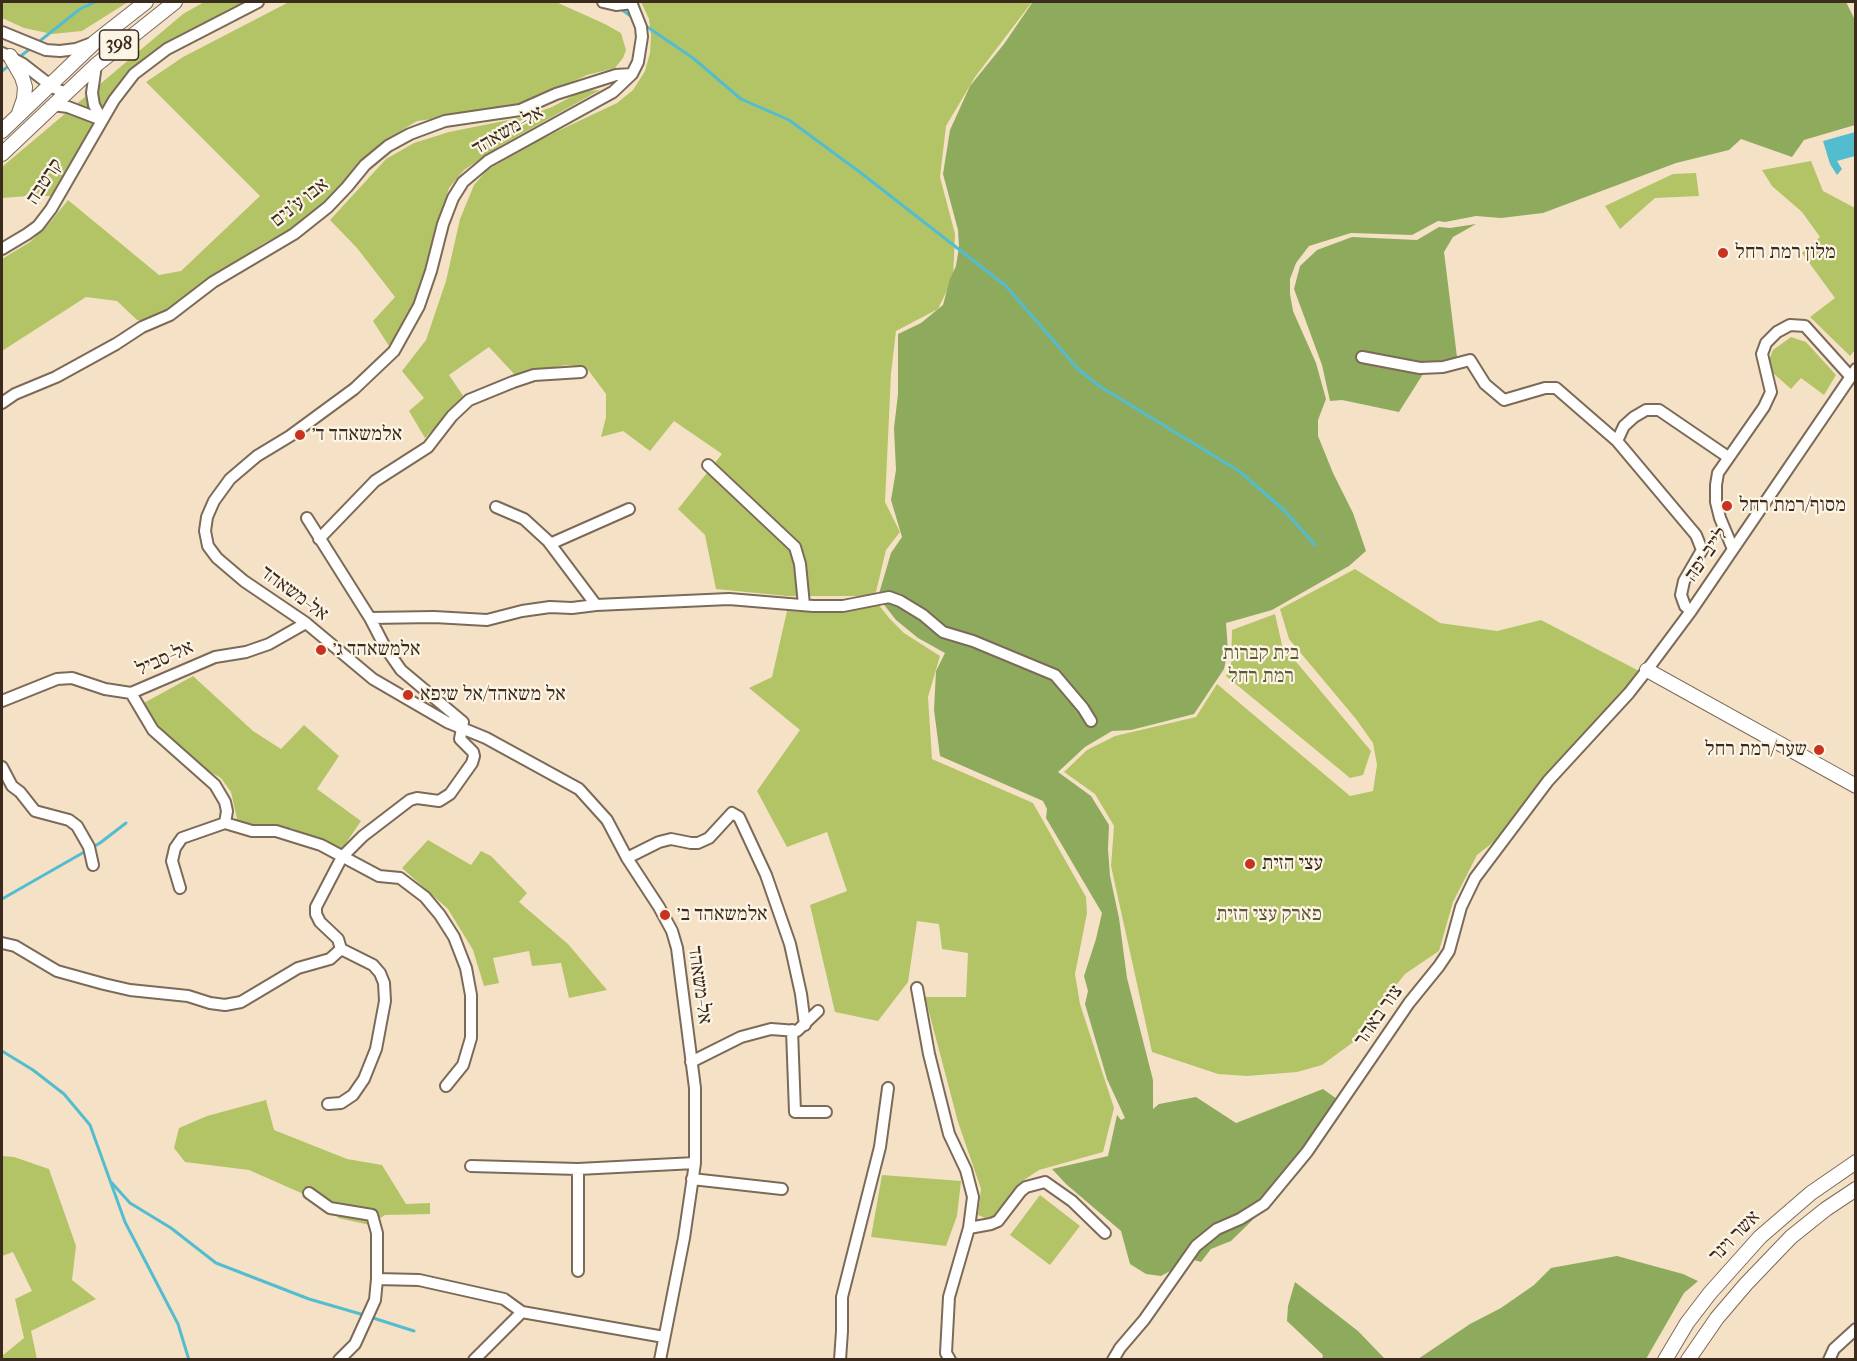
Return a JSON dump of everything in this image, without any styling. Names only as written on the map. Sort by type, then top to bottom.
[{"type":"main road","name":"398","points":[[2,131],[96,42],[146,2]]},
{"type":"main road","name":"398","points":[[2,154],[96,65],[175,2]]},
{"type":"main road","points":[[6,54],[19,71],[25,87],[24,99],[16,117]]},
{"type":"main road","points":[[1647,670],[1856,786]]},
{"type":"main road","name":"אשר וינר","points":[[1665,1359],[1687,1323],[1710,1293],[1760,1237],[1811,1193],[1856,1162]]},
{"type":"main road","name":"אשר וינר","points":[[1688,1359],[1717,1318],[1791,1237],[1856,1189]]},
{"type":"street","name":"קרטבה","points":[[2,249],[32,230],[51,209],[102,120],[126,84],[144,64],[167,49],[258,2]]},
{"type":"street","points":[[603,2],[616,5],[631,2],[641,27],[642,37],[638,62],[632,74]]},
{"type":"street","points":[[2,32],[46,50],[76,49],[96,42]]},
{"type":"street","points":[[6,54],[49,85],[66,93]]},
{"type":"street","points":[[96,65],[92,93],[94,105],[102,120]]},
{"type":"street","name":"אבו ע'נים","points":[[2,403],[15,394],[56,378],[142,327],[170,315],[213,282],[294,234],[328,207],[365,165],[388,146],[410,134],[445,121],[520,110],[566,91],[616,75],[632,74]]},
{"type":"street","name":"אל-משאהד","points":[[632,74],[613,92],[488,160],[463,182],[453,198],[443,224],[419,306],[394,351],[354,389],[290,436],[257,456],[230,479],[214,501],[207,516],[206,531],[208,546],[217,558],[243,580],[306,623],[373,679],[415,705],[447,722],[486,738],[579,789],[606,820],[627,858],[659,907],[672,931],[677,948],[695,1088],[695,1163],[684,1238],[660,1359]]},
{"type":"street","points":[[53,105],[68,107],[102,120]]},
{"type":"street","points":[[1733,549],[1724,532],[1716,502],[1718,472],[1764,407],[1771,392],[1762,354],[1766,343],[1777,332],[1790,325],[1805,327],[1853,373]]},
{"type":"street","points":[[1362,357],[1420,368],[1443,367],[1470,360],[1485,384],[1504,400],[1545,388],[1556,388],[1617,441],[1696,535],[1702,550],[1684,581],[1681,595],[1685,606],[1691,611]]},
{"type":"street","points":[[319,538],[375,481],[428,447],[452,416],[469,400],[534,375],[581,372]]},
{"type":"street","name":"לייב יפה","points":[[1647,670],[1691,611],[1853,373]]},
{"type":"street","points":[[1617,441],[1624,426],[1634,417],[1646,410],[1659,410],[1728,457]]},
{"type":"street","points":[[708,465],[795,547],[800,564],[804,605]]},
{"type":"street","points":[[496,507],[524,519],[550,544],[596,605]]},
{"type":"street","points":[[550,544],[629,509]]},
{"type":"street","points":[[307,518],[401,670],[463,722],[460,739],[474,756],[472,763],[450,794],[439,801],[417,798],[410,800],[363,836],[342,856],[316,907],[316,914],[320,922],[338,939],[341,949],[373,965],[380,973],[384,983],[385,1001],[376,1049],[364,1079],[353,1095],[341,1103],[328,1104]]},
{"type":"street","points":[[370,618],[434,617],[487,620],[522,611],[729,599],[843,606],[889,597],[923,615],[943,632],[973,641],[1054,675],[1083,708],[1091,721]]},
{"type":"street","name":"אל-סביל","points":[[2,701],[57,679],[72,678],[105,689],[131,693],[215,657],[246,652],[269,644],[306,623]]},
{"type":"street","name":"צור באהר","points":[[1113,1359],[1144,1320],[1196,1246],[1217,1229],[1240,1219],[1264,1204],[1307,1152],[1409,1003],[1449,951],[1461,907],[1475,878],[1548,782],[1647,670]]},
{"type":"street","points":[[131,693],[153,730],[215,785],[225,802],[227,811],[225,823]]},
{"type":"street","points":[[2,768],[12,786],[20,792],[35,811],[64,819],[77,826],[89,847],[93,865]]},
{"type":"street","points":[[627,858],[659,842],[671,839],[698,843],[709,838],[732,813],[739,817],[766,875],[790,944],[805,1024]]},
{"type":"street","points":[[180,888],[172,861],[175,848],[182,838],[225,823],[252,831],[276,831],[321,845],[379,876],[400,878],[425,897],[454,937],[466,968],[471,995],[471,1038],[463,1065],[446,1086]]},
{"type":"street","points":[[2,943],[15,946],[57,971],[130,990],[188,996],[210,1004],[225,1005],[241,1002],[298,968],[330,959],[341,949]]},
{"type":"street","points":[[917,988],[929,1054],[949,1134],[966,1170],[973,1197],[969,1228],[949,1297],[946,1353],[950,1359]]},
{"type":"street","points":[[691,1062],[741,1037],[771,1029],[797,1031],[818,1011]]},
{"type":"street","points":[[792,1030],[795,1112],[826,1112]]},
{"type":"street","points":[[840,1359],[842,1297],[880,1147],[888,1088]]},
{"type":"street","points":[[471,1166],[578,1169],[695,1163]]},
{"type":"street","points":[[578,1169],[578,1271]]},
{"type":"street","points":[[692,1179],[782,1190]]},
{"type":"street","points":[[969,1228],[998,1221],[1021,1191],[1026,1187],[1045,1182],[1072,1202],[1105,1233]]},
{"type":"street","points":[[309,1193],[330,1208],[372,1215],[377,1233],[375,1300],[355,1344],[339,1359]]},
{"type":"street","points":[[377,1279],[419,1280],[504,1299],[522,1312],[664,1337]]},
{"type":"street","points":[[474,1359],[522,1312]]},
{"type":"street","points":[[1829,1359],[1834,1349],[1856,1329]]},
{"type":"green space","points":[[2,2],[128,2],[82,31],[52,34],[24,28],[2,18]]},
{"type":"green space","points":[[204,2],[252,2],[124,80],[51,196],[2,198],[2,167],[183,14]]},
{"type":"green space","points":[[289,2],[556,2],[621,33],[626,50],[615,68],[587,75],[526,103],[502,110],[417,121],[402,130],[351,175],[312,215],[292,229],[264,243],[169,308],[146,321],[137,320],[117,301],[86,297],[2,351],[2,259],[30,242],[48,225],[68,200],[159,275],[181,271],[260,196],[146,82],[183,57]]},
{"type":"green space","points":[[641,2],[1032,2],[975,77],[946,126],[940,177],[955,234],[953,278],[938,309],[896,331],[891,374],[885,502],[900,532],[886,550],[875,596],[787,596],[716,589],[705,535],[678,509],[722,454],[674,421],[650,451],[623,431],[601,437],[606,417],[606,394],[586,367],[566,365],[515,375],[489,347],[449,375],[464,397],[425,438],[409,411],[424,398],[402,371],[426,340],[446,281],[460,219],[474,185],[487,170],[541,139],[617,103],[633,90],[645,71],[650,53],[649,19]]},
{"type":"green space","points":[[1035,2],[1846,2],[1855,20],[1855,125],[1804,140],[1792,157],[1741,139],[1729,150],[1676,163],[1543,213],[1501,218],[1476,216],[1445,222],[1438,221],[1412,235],[1351,233],[1309,246],[1296,263],[1290,279],[1293,311],[1316,363],[1326,399],[1318,420],[1318,436],[1353,513],[1366,551],[1349,566],[1272,610],[1226,623],[1228,651],[1224,669],[1194,714],[1131,730],[1112,731],[1085,747],[1058,772],[1091,796],[1109,825],[1110,876],[1119,918],[1127,978],[1153,1080],[1153,1109],[1159,1104],[1196,1097],[1236,1123],[1323,1089],[1344,1104],[1272,1201],[1231,1241],[1211,1249],[1201,1262],[1187,1258],[1181,1265],[1161,1276],[1146,1274],[1130,1264],[1121,1231],[1066,1184],[1052,1169],[1108,1156],[1117,1115],[1121,1120],[1125,1118],[1107,1079],[1085,1004],[1088,991],[1084,976],[1102,913],[1046,818],[1047,809],[1043,801],[940,756],[934,710],[936,671],[945,653],[918,638],[896,620],[878,597],[891,553],[902,537],[891,500],[896,470],[894,428],[898,394],[898,334],[921,323],[943,305],[956,266],[959,247],[958,230],[943,174],[950,130],[970,86]]},
{"type":"green space","points":[[600,90],[500,146],[464,170],[449,188],[414,306],[389,346],[373,321],[395,297],[357,248],[330,220],[386,159],[414,143],[449,132],[524,117],[552,107],[582,91]]},
{"type":"green space","points":[[1811,161],[1823,191],[1855,208],[1856,349],[1850,356],[1810,317],[1835,298],[1802,253],[1820,237],[1802,212],[1772,186],[1762,170]]},
{"type":"green space","points":[[1696,173],[1699,196],[1655,198],[1620,229],[1605,206],[1673,174]]},
{"type":"green space","points":[[1476,224],[1453,237],[1444,252],[1457,357],[1430,363],[1399,412],[1342,400],[1330,401],[1322,365],[1294,289],[1300,266],[1317,250],[1352,237],[1417,240],[1439,227],[1450,228]]},
{"type":"green space","points":[[1791,337],[1806,342],[1836,375],[1824,395],[1801,378],[1791,389],[1773,373],[1769,360],[1773,350]]},
{"type":"green space","name":"פארק עצי הזית","points":[[1355,569],[1440,623],[1497,631],[1541,620],[1641,672],[1509,830],[1477,855],[1453,902],[1439,951],[1405,974],[1386,998],[1363,1035],[1322,1065],[1297,1072],[1247,1076],[1218,1074],[1152,1052],[1111,866],[1114,826],[1095,794],[1064,772],[1087,750],[1115,736],[1196,717],[1217,684],[1350,796],[1373,791],[1377,765],[1373,743],[1356,719],[1289,639],[1280,609]]},
{"type":"green space","points":[[878,604],[904,633],[940,656],[928,697],[932,759],[1033,803],[1086,897],[1087,913],[1075,974],[1080,1004],[1114,1108],[1103,1152],[1039,1170],[1021,1182],[990,1220],[978,1215],[981,1189],[958,1122],[925,997],[966,997],[968,953],[942,949],[939,924],[917,921],[908,982],[878,1021],[835,1012],[810,905],[847,891],[827,832],[787,847],[757,791],[800,730],[749,688],[772,677],[787,611],[831,613]]},
{"type":"green space","name":"בית קברות רמת רחל","points":[[1275,614],[1282,645],[1371,751],[1363,775],[1350,778],[1226,676],[1231,667],[1232,630]]},
{"type":"green space","points":[[193,676],[253,731],[281,749],[304,725],[339,756],[317,789],[361,821],[342,849],[291,828],[253,829],[237,819],[231,792],[221,778],[198,765],[147,726],[144,703]]},
{"type":"green space","points":[[428,840],[471,865],[481,851],[491,856],[527,893],[519,902],[568,944],[607,990],[569,998],[561,963],[532,966],[529,951],[493,958],[499,983],[484,986],[473,950],[448,909],[402,868]]},
{"type":"green space","points":[[266,1100],[274,1130],[347,1159],[382,1165],[406,1204],[430,1203],[430,1214],[385,1215],[370,1225],[338,1218],[333,1207],[249,1170],[185,1162],[174,1148],[179,1128],[207,1116]]},
{"type":"green space","points":[[2,1156],[14,1157],[49,1169],[76,1246],[72,1280],[96,1299],[31,1331],[37,1359],[2,1359],[2,1356],[24,1338],[15,1299],[32,1291],[13,1252],[2,1256]]},
{"type":"green space","points":[[882,1175],[961,1181],[957,1216],[946,1246],[871,1237]]},
{"type":"green space","points":[[1040,1195],[1080,1226],[1050,1265],[1010,1235]]},
{"type":"green space","points":[[1617,1256],[1683,1274],[1698,1281],[1684,1293],[1646,1359],[1418,1359],[1470,1324],[1501,1308],[1534,1285],[1551,1268]]},
{"type":"green space","points":[[1295,1282],[1358,1331],[1385,1359],[1322,1359],[1323,1355],[1287,1321],[1288,1306]]},
{"type":"water","points":[[1855,132],[1855,156],[1837,161],[1842,169],[1837,175],[1830,164],[1823,141]]},
{"type":"waterway","points":[[36,44],[80,9],[95,2]]},
{"type":"waterway","points":[[618,7],[632,17]]},
{"type":"waterway","points":[[643,24],[693,58],[741,99],[789,120],[861,173],[1006,286],[1078,369],[1099,386],[1239,471],[1285,511],[1315,545]]},
{"type":"waterway","points":[[17,59],[31,48]]},
{"type":"waterway","points":[[2,71],[10,65]]},
{"type":"waterway","points":[[2,899],[100,843],[126,823]]},
{"type":"waterway","points":[[2,1051],[33,1070],[64,1094],[90,1125],[125,1222],[178,1324],[189,1360]]},
{"type":"waterway","points":[[111,1182],[130,1203],[171,1228],[216,1263],[309,1299],[364,1315]]},
{"type":"waterway","points":[[370,1317],[414,1331]]},
{"type":"place","name":"מלון רמת רחל","points":[[1723,253]]},
{"type":"place","name":"אלמשאהד ד׳","points":[[300,435]]},
{"type":"place","name":"מסוף/רמת רחל","points":[[1727,506]]},
{"type":"place","name":"אלמשאהד ג׳","points":[[321,650]]},
{"type":"place","name":"אל משאהד/אל שיפא","points":[[408,695]]},
{"type":"place","name":"שער/רמת רחל","points":[[1819,750]]},
{"type":"place","name":"עצי הזית","points":[[1250,864]]},
{"type":"place","name":"אלמשאהד ב׳","points":[[665,915]]}]
